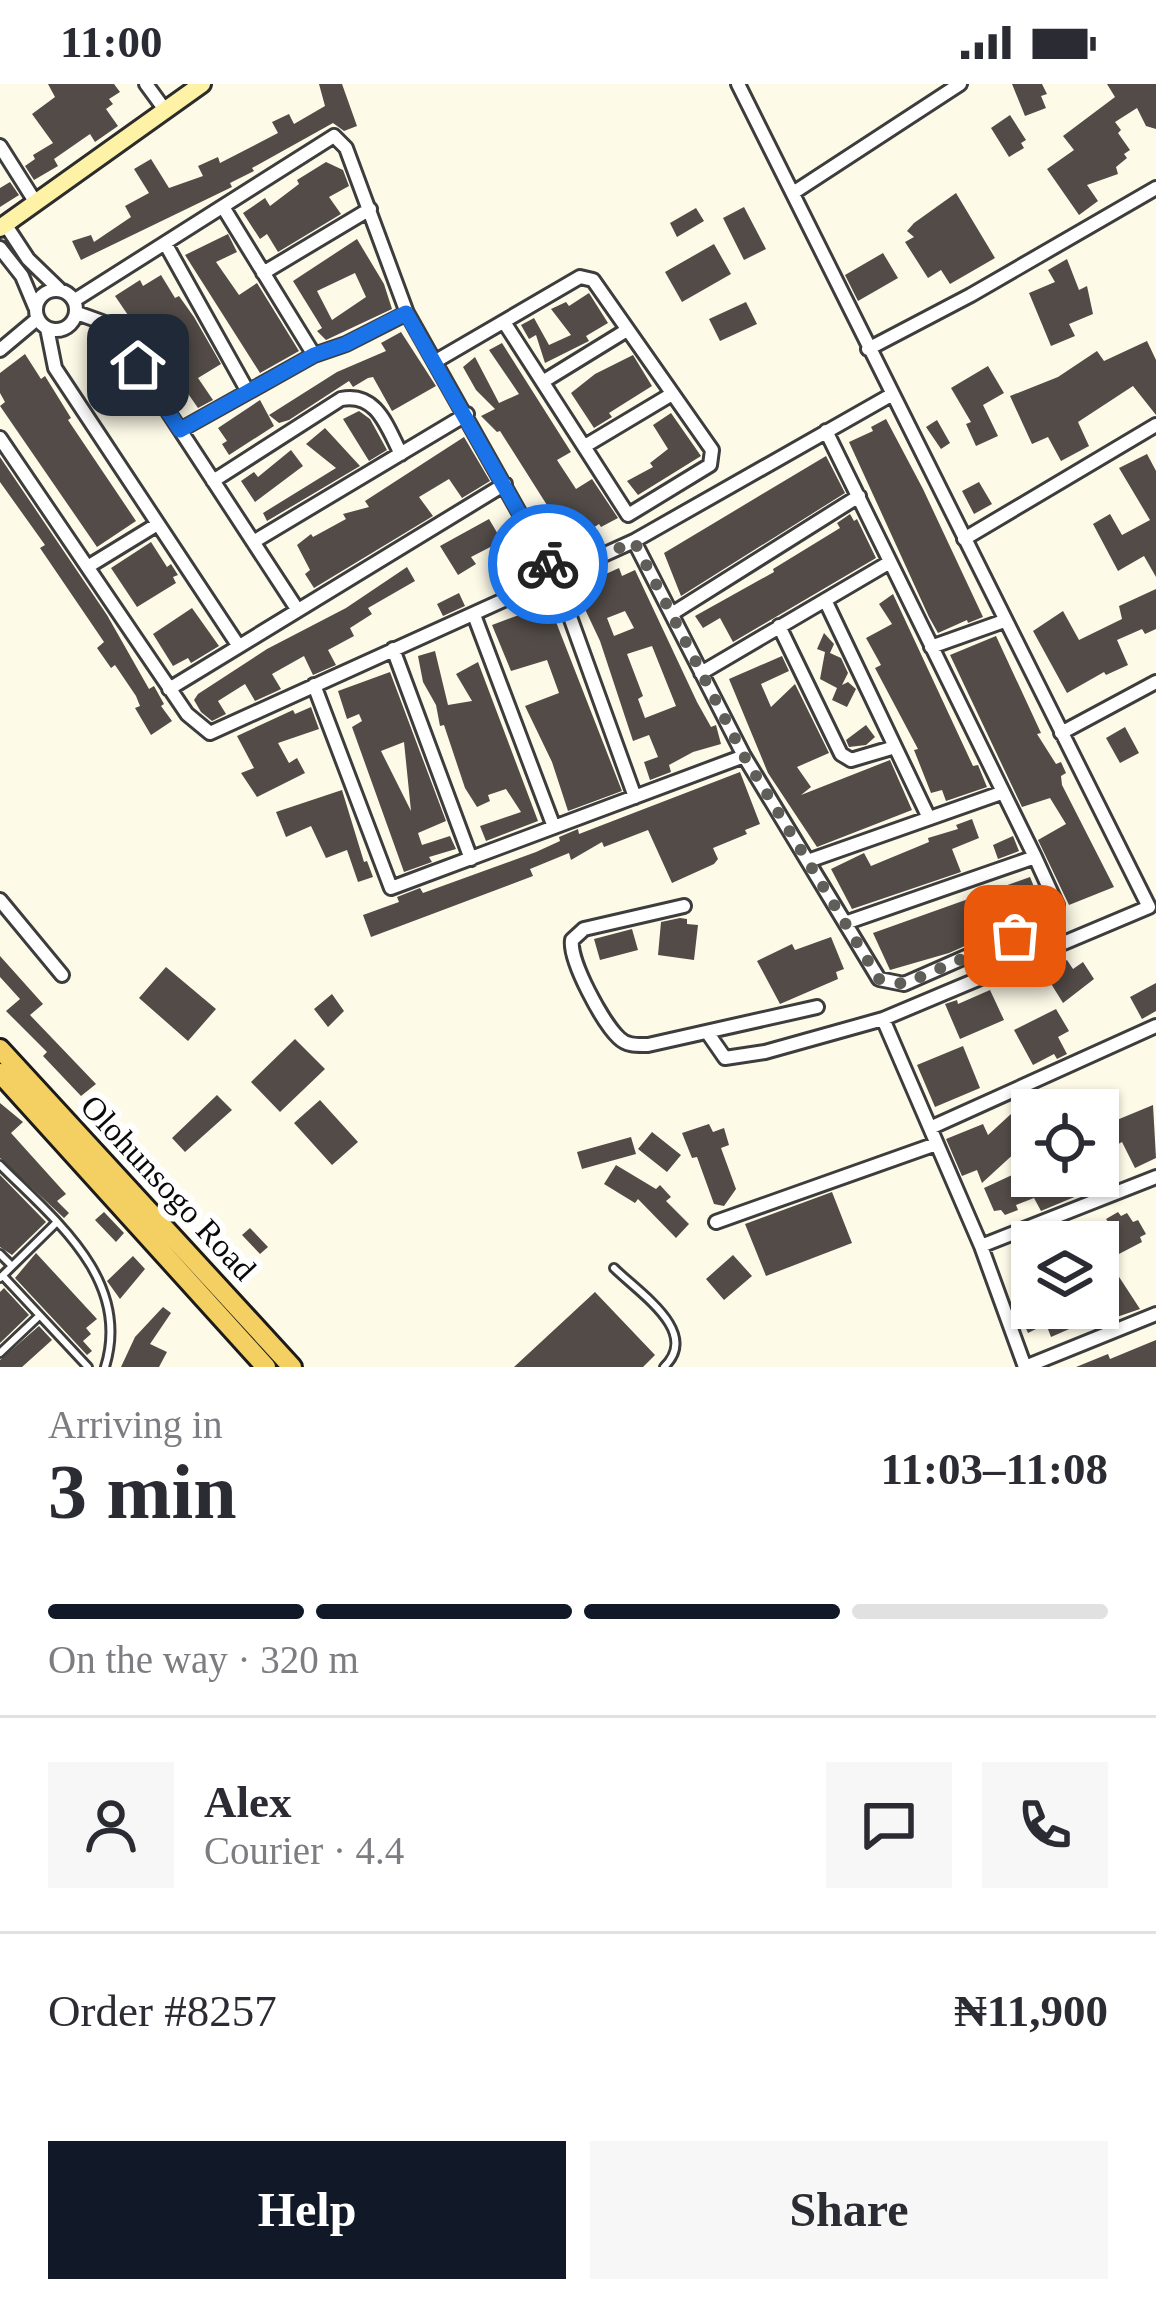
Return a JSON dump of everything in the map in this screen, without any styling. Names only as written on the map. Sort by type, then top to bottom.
[{"type":"main road","name":"Olohunsogo Road","points":[[0,1049],[266,1367]]},
{"type":"main road","name":"Olohunsogo Road","points":[[0,1073],[105,1173],[292,1367]]},
{"type":"street","points":[[146,84],[165,110]]},
{"type":"street","points":[[202,84],[3,226],[28,259],[76,306],[120,338],[297,609]]},
{"type":"street","points":[[707,1032],[721,1054],[731,1059],[883,1018],[1154,910],[1004,621],[738,84]]},
{"type":"street","points":[[793,194],[960,84]]},
{"type":"street","points":[[40,318],[60,330],[71,325],[76,306],[165,243],[334,136],[346,148],[406,313],[556,578],[635,797]]},
{"type":"street","points":[[0,146],[36,202]]},
{"type":"street","points":[[868,349],[1156,188]]},
{"type":"street","points":[[223,207],[314,355]]},
{"type":"street","points":[[263,273],[370,209]]},
{"type":"street","points":[[165,243],[247,390]]},
{"type":"street","points":[[0,248],[22,276],[55,368],[238,645]]},
{"type":"street","points":[[436,361],[580,277],[587,277],[712,450],[710,465],[628,515],[504,322]]},
{"type":"street","points":[[0,350],[40,318],[48,290],[59,289]]},
{"type":"street","points":[[180,430],[314,355],[406,313]]},
{"type":"street","points":[[544,381],[627,330]]},
{"type":"street","points":[[585,446],[672,394]]},
{"type":"street","points":[[0,438],[169,689],[196,725],[210,733],[634,541],[891,394]]},
{"type":"street","points":[[213,481],[341,399],[353,396],[378,410],[401,454]]},
{"type":"street","points":[[254,542],[467,414]]},
{"type":"street","points":[[964,539],[1156,425]]},
{"type":"street","points":[[634,541],[744,756],[879,979],[904,984],[1052,920],[1057,905],[1035,857],[826,430]]},
{"type":"street","points":[[169,689],[505,484]]},
{"type":"street","points":[[673,614],[859,496]]},
{"type":"street","points":[[89,566],[156,525]]},
{"type":"street","points":[[701,673],[890,562]]},
{"type":"street","points":[[825,600],[928,818]]},
{"type":"street","points":[[474,615],[554,827]]},
{"type":"street","points":[[931,646],[1004,621]]},
{"type":"street","points":[[779,626],[841,754],[851,760],[895,747]]},
{"type":"street","points":[[393,649],[471,859]]},
{"type":"street","points":[[1061,733],[1156,682]]},
{"type":"street","points":[[314,685],[391,888],[744,756]]},
{"type":"street","points":[[808,861],[1001,793]]},
{"type":"street","points":[[845,923],[1035,857]]},
{"type":"street","points":[[0,900],[62,975]]},
{"type":"street","points":[[684,906],[584,929],[572,940],[574,963],[618,1038],[633,1046],[648,1045],[817,1007]]},
{"type":"street","points":[[883,1018],[981,1246],[1025,1367],[1156,1314]]},
{"type":"street","points":[[930,1128],[1156,1026]]},
{"type":"street","points":[[716,1222],[937,1144]]},
{"type":"street","points":[[981,1246],[1156,1177]]},
{"type":"lane","points":[[0,1165],[79,1245],[109,1301],[112,1344],[105,1367]]},
{"type":"lane","points":[[57,1222],[2,1277],[88,1367]]},
{"type":"lane","points":[[0,1254],[11,1265]]},
{"type":"lane","points":[[614,1268],[675,1329],[679,1345],[664,1367]]},
{"type":"lane","points":[[0,1353],[38,1317]]},
{"type":"building","points":[[48,84],[114,84],[120,92],[109,99],[113,104],[106,109],[118,126],[95,142],[90,134],[54,159],[58,166],[34,180],[25,166],[53,143],[32,114],[55,97]]},
{"type":"building","points":[[319,84],[342,84],[357,126],[344,131],[333,123],[252,168],[254,171],[230,183],[232,187],[81,260],[72,241],[91,235],[94,242],[131,217],[125,206],[149,193],[134,169],[151,159],[169,188],[203,176],[198,166],[218,157],[220,163],[278,133],[272,122],[289,114],[294,124],[325,106]]},
{"type":"building","points":[[1012,84],[1042,84],[1046,108],[1025,116]]},
{"type":"building","points":[[1107,84],[1156,84],[1156,129],[1146,126],[1137,108],[1115,122],[1130,150],[1124,154],[1127,158],[1116,167],[1118,174],[1087,185],[1098,201],[1079,215],[1047,169],[1074,150],[1063,136],[1115,97]]},
{"type":"building","points":[[1010,115],[1026,140],[1021,143],[1024,148],[1009,157],[991,128]]},
{"type":"building","points":[[326,162],[343,170],[349,186],[329,197],[341,214],[278,252],[267,234],[260,239],[243,213],[265,198],[270,206],[299,184],[297,180]]},
{"type":"building","points":[[10,182],[19,195],[0,207],[0,188]]},
{"type":"building","points":[[956,193],[995,258],[950,284],[941,270],[928,278],[905,242],[914,237],[907,231],[914,223]]},
{"type":"building","points":[[744,207],[766,249],[744,260],[723,218]]},
{"type":"building","points":[[696,208],[704,221],[677,237],[670,223]]},
{"type":"building","points":[[228,234],[237,252],[216,262],[239,295],[257,283],[299,351],[260,373],[185,255]]},
{"type":"building","points":[[357,239],[384,284],[392,309],[326,340],[293,281]],"holes":[[[355,273],[366,297],[332,320],[317,291]]]},
{"type":"building","points":[[714,244],[731,274],[682,302],[665,272]]},
{"type":"building","points":[[883,253],[898,278],[858,301],[845,275]]},
{"type":"building","points":[[1067,259],[1079,290],[1087,286],[1093,314],[1069,324],[1075,336],[1051,346],[1029,293],[1055,282],[1048,270]]},
{"type":"building","points":[[161,275],[194,317],[221,364],[198,378],[213,400],[198,408],[115,296],[140,280],[143,286]]},
{"type":"building","points":[[589,293],[608,323],[586,336],[589,341],[545,363],[536,335],[529,339],[521,325],[534,318],[549,345],[571,335],[551,309],[566,302],[569,306]]},
{"type":"building","points":[[746,302],[757,324],[720,341],[709,319]]},
{"type":"building","points":[[401,332],[436,386],[392,411],[373,377],[353,387],[349,381],[289,420],[279,423],[269,415],[337,372],[386,351],[381,343]]},
{"type":"building","points":[[1147,341],[1156,360],[1156,415],[1133,386],[1078,422],[1089,446],[1061,461],[1048,437],[1032,444],[1010,396],[1058,377],[1097,351],[1104,361]]},
{"type":"building","points":[[502,343],[571,452],[557,460],[576,489],[592,479],[618,518],[599,524],[571,543],[500,431],[481,416],[495,409],[463,367],[475,357],[499,403],[519,394],[489,350]]},
{"type":"building","points":[[25,354],[41,379],[45,376],[68,420],[136,521],[97,547],[0,406],[5,402],[0,373]]},
{"type":"building","points":[[633,355],[652,386],[594,428],[571,393],[595,374]]},
{"type":"building","points":[[988,366],[1004,393],[983,405],[998,436],[976,446],[966,424],[971,422],[951,388]]},
{"type":"building","points":[[260,400],[274,426],[229,455],[218,428]]},
{"type":"building","points":[[359,411],[370,419],[387,450],[369,461],[343,419]]},
{"type":"building","points":[[671,413],[701,456],[638,495],[627,481],[653,467],[650,463],[668,449],[653,425]]},
{"type":"building","points":[[886,419],[983,617],[938,633],[929,617],[849,442]]},
{"type":"building","points":[[937,420],[950,443],[941,449],[926,427]]},
{"type":"building","points":[[325,428],[360,466],[267,521],[263,513],[336,468],[306,444]]},
{"type":"building","points":[[464,437],[490,481],[462,498],[449,479],[419,497],[433,516],[314,588],[297,545],[346,519],[343,514],[369,507],[365,501]]},
{"type":"building","points":[[291,450],[303,466],[255,502],[241,481],[254,472],[258,477]]},
{"type":"building","points":[[1147,454],[1156,471],[1156,577],[1144,556],[1118,571],[1093,524],[1110,514],[1122,535],[1150,520],[1119,468]]},
{"type":"building","points":[[826,456],[845,493],[681,596],[664,553]]},
{"type":"building","points":[[0,457],[107,615],[149,689],[154,686],[164,704],[172,721],[151,735],[135,708],[140,706],[136,696],[97,648],[104,642],[0,482]]},
{"type":"building","points":[[979,482],[992,504],[974,514],[962,491]]},
{"type":"building","points":[[850,514],[876,558],[733,642],[720,618],[703,628],[695,616],[774,572],[840,528],[837,523]]},
{"type":"building","points":[[489,519],[502,541],[471,557],[476,564],[458,575],[440,546]]},
{"type":"building","points":[[151,542],[178,575],[173,577],[176,583],[137,607],[111,568]]},
{"type":"building","points":[[407,567],[415,581],[368,608],[372,614],[350,628],[354,636],[328,650],[336,665],[313,675],[304,656],[272,674],[281,689],[255,701],[245,684],[218,701],[226,714],[212,721],[201,712],[194,700],[198,694]]},
{"type":"building","points":[[619,568],[622,576],[635,570],[697,702],[711,727],[716,725],[721,744],[693,752],[669,765],[671,772],[650,780],[644,762],[658,757],[649,735],[633,741],[600,641],[575,588]],"holes":[[[625,611],[634,628],[614,636],[607,618]],[[652,646],[676,706],[645,718],[638,699],[643,696],[627,654]]]},
{"type":"building","points":[[1156,589],[1156,629],[1145,634],[1142,629],[1117,640],[1128,665],[1104,672],[1067,693],[1033,631],[1063,611],[1079,640],[1122,619],[1119,606]]},
{"type":"building","points":[[459,593],[465,606],[443,616],[437,604]]},
{"type":"building","points":[[893,594],[987,787],[946,801],[942,790],[931,793],[914,750],[918,749],[875,668],[881,665],[866,638],[892,624],[879,604]]},
{"type":"building","points":[[549,604],[622,791],[568,811],[552,762],[525,706],[559,693],[547,660],[511,671],[492,625]]},
{"type":"building","points":[[192,608],[219,646],[191,663],[188,658],[173,666],[153,634]]},
{"type":"building","points":[[824,633],[834,644],[830,653],[841,658],[848,673],[842,685],[848,682],[856,689],[847,707],[832,700],[837,688],[820,679],[825,652],[817,649]]},
{"type":"building","points":[[996,636],[1041,733],[1037,734],[1056,764],[1061,762],[1066,773],[1061,776],[1062,785],[1114,887],[1069,905],[1038,840],[1066,824],[1050,798],[1022,807],[950,655]]},
{"type":"building","points":[[435,651],[448,705],[472,701],[456,674],[478,662],[538,821],[486,841],[480,826],[521,812],[506,789],[488,795],[490,801],[477,807],[465,788],[444,725],[440,726],[436,705],[423,682],[418,656]]},
{"type":"building","points":[[782,656],[789,671],[761,684],[771,707],[795,684],[829,753],[797,767],[811,787],[801,795],[890,760],[912,810],[817,847],[768,773],[729,679]]},
{"type":"building","points":[[390,672],[446,821],[418,833],[422,845],[450,836],[456,849],[429,857],[432,862],[404,872],[352,727],[362,721],[359,714],[347,719],[338,691]],"holes":[[[404,742],[411,811],[381,751]]]},
{"type":"building","points":[[311,707],[319,729],[278,743],[289,763],[297,758],[305,773],[257,797],[241,773],[254,768],[237,736],[293,710],[295,714]]},
{"type":"building","points":[[866,725],[875,737],[866,745],[849,747],[846,740]]},
{"type":"building","points":[[1125,727],[1139,753],[1120,763],[1106,738]]},
{"type":"building","points":[[740,772],[760,824],[713,848],[718,859],[714,864],[672,883],[648,830],[604,847],[602,842],[571,860],[569,853],[530,869],[533,876],[371,937],[363,915],[399,902],[397,897],[420,888],[423,893],[536,852],[578,829],[579,834]]},
{"type":"building","points":[[342,790],[373,877],[358,882],[347,850],[326,858],[311,826],[286,837],[276,812]]},
{"type":"building","points":[[972,819],[979,838],[952,849],[961,872],[852,909],[831,869],[864,853],[871,866]]},
{"type":"building","points":[[1013,836],[1019,851],[998,859],[993,845]]},
{"type":"building","points":[[1030,877],[1046,905],[1044,911],[949,953],[890,970],[873,933]]},
{"type":"building","points":[[680,918],[698,925],[694,960],[658,955],[661,922]]},
{"type":"building","points":[[632,929],[638,950],[600,960],[594,939]]},
{"type":"building","points":[[831,937],[844,969],[836,972],[838,979],[780,1004],[757,961],[792,944],[795,950]]},
{"type":"building","points":[[0,956],[43,1004],[30,1015],[96,1084],[81,1096],[43,1056],[47,1052],[6,1011],[20,999],[0,977]]},
{"type":"building","points":[[1067,960],[1073,969],[1083,962],[1094,979],[1063,1003],[1045,974]]},
{"type":"building","points":[[166,967],[216,1009],[188,1041],[139,998]]},
{"type":"building","points":[[1156,983],[1156,1011],[1142,1019],[1130,997]]},
{"type":"building","points":[[990,990],[1004,1020],[960,1039],[945,1004],[957,1000],[958,1004]]},
{"type":"building","points":[[332,994],[344,1011],[328,1027],[314,1009]]},
{"type":"building","points":[[1056,1009],[1069,1031],[1058,1037],[1067,1054],[1057,1059],[1054,1054],[1033,1065],[1014,1030]]},
{"type":"building","points":[[295,1039],[325,1069],[280,1112],[251,1082]]},
{"type":"building","points":[[963,1046],[980,1088],[935,1107],[917,1065]]},
{"type":"building","points":[[217,1095],[232,1110],[185,1152],[172,1138]]},
{"type":"building","points":[[320,1100],[358,1142],[332,1165],[294,1123]]},
{"type":"building","points":[[0,1103],[23,1122],[11,1133],[66,1194],[57,1201],[69,1213],[64,1218],[0,1158]]},
{"type":"building","points":[[1153,1105],[1156,1158],[1135,1168],[1119,1144],[1119,1119]]},
{"type":"building","points":[[1011,1114],[1011,1156],[982,1183],[977,1170],[962,1176],[946,1139],[983,1124],[988,1135]]},
{"type":"building","points":[[709,1124],[713,1132],[724,1128],[729,1145],[721,1148],[736,1189],[724,1206],[714,1204],[697,1157],[692,1158],[682,1133]]},
{"type":"building","points":[[652,1132],[681,1155],[667,1172],[638,1149]]},
{"type":"building","points":[[631,1137],[636,1154],[582,1169],[577,1152]]},
{"type":"building","points":[[616,1165],[656,1189],[660,1185],[671,1197],[666,1201],[689,1224],[676,1238],[638,1199],[635,1203],[604,1184]]},
{"type":"building","points":[[0,1175],[46,1222],[12,1255],[0,1247]]},
{"type":"building","points":[[1011,1175],[1011,1197],[1074,1197],[1041,1211],[1034,1198],[1005,1215],[994,1211],[984,1188]]},
{"type":"building","points":[[832,1192],[852,1243],[766,1276],[745,1224]]},
{"type":"building","points":[[104,1212],[124,1233],[116,1242],[95,1220]]},
{"type":"building","points":[[1118,1212],[1121,1216],[1127,1213],[1133,1222],[1138,1220],[1146,1234],[1140,1237],[1142,1242],[1119,1254],[1119,1221],[1106,1219]]},
{"type":"building","points":[[250,1228],[268,1247],[260,1254],[242,1235]]},
{"type":"building","points":[[36,1253],[97,1319],[86,1328],[91,1334],[83,1341],[92,1351],[87,1355],[15,1278]]},
{"type":"building","points":[[733,1255],[752,1276],[724,1300],[706,1279]]},
{"type":"building","points":[[133,1256],[145,1269],[120,1299],[107,1281]]},
{"type":"building","points":[[1119,1277],[1140,1309],[1119,1316]]},
{"type":"building","points":[[4,1288],[29,1315],[0,1343],[0,1292]]},
{"type":"building","points":[[595,1292],[655,1355],[643,1367],[514,1367]]},
{"type":"building","points":[[163,1307],[171,1313],[150,1344],[167,1352],[159,1367],[121,1367],[135,1337]]},
{"type":"building","points":[[39,1326],[52,1340],[22,1367],[0,1367],[0,1360]]},
{"type":"building","points":[[1156,1340],[1156,1367],[1076,1367],[1108,1354],[1110,1359]]},
{"type":"way so far","points":[[548,564],[556,578],[634,541],[744,756],[879,979],[904,984],[1015,936]]},
{"type":"route","points":[[138,365],[180,430],[314,355],[406,313],[548,564]]}]
